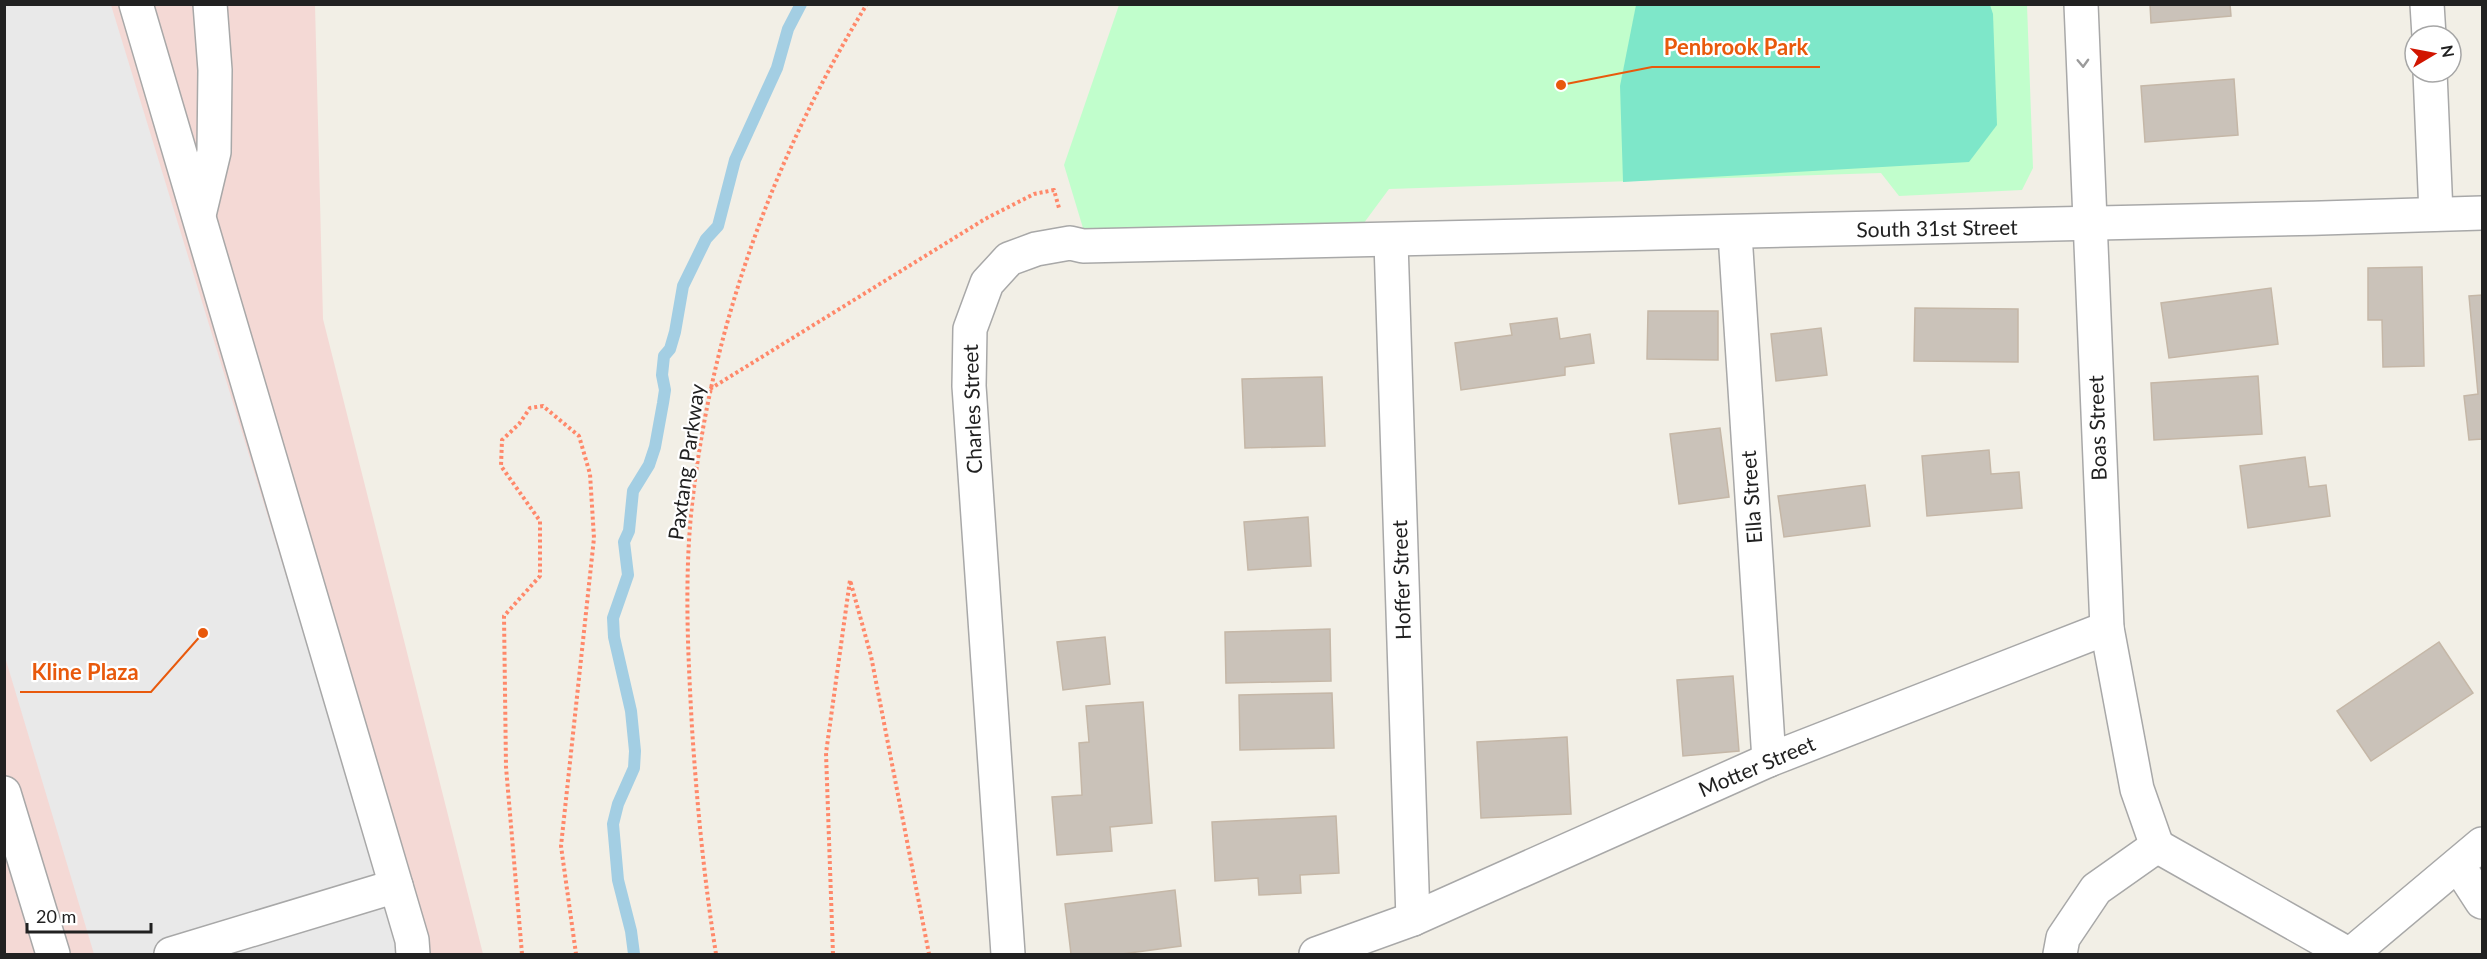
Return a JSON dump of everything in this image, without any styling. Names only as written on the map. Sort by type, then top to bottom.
[{"type":"street","points":[[136,4],[412,940],[413,954]]},
{"type":"street","points":[[198,217],[214,152],[215,70],[210,4]]},
{"type":"street","name":"Boas Street","points":[[2081,4],[2107,628],[2137,789],[2157,846]]},
{"type":"street","points":[[2427,4],[2428,24]]},
{"type":"street","points":[[2431,84],[2436,214]]},
{"type":"street","name":"South 31st Street","points":[[1391,242],[2482,213]]},
{"type":"street","name":"Ella Street","points":[[1735,234],[1769,760]]},
{"type":"street","name":"Charles Street","points":[[1008,954],[969,386],[970,329],[987,283],[1010,259],[1036,249],[1070,243],[1083,246],[1391,242]]},
{"type":"street","name":"Hoffer Street","points":[[1391,242],[1413,919]]},
{"type":"street","name":"Motter Street","points":[[1413,919],[1769,760],[2107,628]]},
{"type":"street","points":[[4,793],[53,954]]},
{"type":"street","points":[[2060,954],[2063,938],[2096,889],[2157,846],[2350,954],[2482,844]]},
{"type":"street","points":[[2458,865],[2482,902]]},
{"type":"street","points":[[171,954],[396,886]]},
{"type":"street","points":[[1316,954],[1413,919]]},
{"type":"path","name":"Paxtang Parkway","points":[[716,954],[705,888],[686,631],[692,506],[710,389],[728,319],[757,229],[802,127],[867,4]]},
{"type":"path","points":[[710,389],[985,219],[1034,194],[1054,190],[1070,243]]},
{"type":"path","points":[[522,954],[506,767],[504,616],[540,576],[540,521],[501,466],[502,440],[519,424],[530,408],[543,406],[579,436],[590,474],[594,527],[561,846],[576,954]]},
{"type":"path","points":[[833,954],[826,753],[850,580],[872,656],[929,954]]},
{"type":"shaded area","points":[[4,5],[111,5],[402,954],[94,954],[5,657]]},
{"type":"shaded area","points":[[5,5],[315,5],[323,319],[483,954],[5,954]]},
{"type":"green space","points":[[1119,5],[2027,5],[2033,168],[2022,190],[1899,196],[1881,173],[1389,189],[1355,235],[1086,238],[1064,165]]},
{"type":"green space","points":[[1636,5],[1990,5],[1993,14],[1997,125],[1969,162],[1623,182],[1620,86]]},
{"type":"building","points":[[2150,4],[2230,4],[2231,16],[2151,23]]},
{"type":"building","points":[[2234,79],[2238,135],[2145,142],[2141,86]]},
{"type":"building","points":[[2422,267],[2424,366],[2383,367],[2382,320],[2368,320],[2368,268]]},
{"type":"building","points":[[2271,288],[2278,344],[2169,358],[2161,303]]},
{"type":"building","points":[[2482,295],[2482,439],[2469,440],[2464,396],[2478,394],[2469,296]]},
{"type":"building","points":[[1915,308],[2018,309],[2018,362],[1914,361]]},
{"type":"building","points":[[1648,311],[1718,311],[1718,360],[1647,359]]},
{"type":"building","points":[[1557,318],[1560,339],[1590,334],[1594,363],[1565,367],[1565,375],[1461,390],[1455,343],[1512,335],[1510,324]]},
{"type":"building","points":[[1821,328],[1827,375],[1776,381],[1771,334]]},
{"type":"building","points":[[2258,376],[2262,434],[2154,440],[2151,383]]},
{"type":"building","points":[[1322,377],[1325,446],[1245,448],[1242,379]]},
{"type":"building","points":[[1720,428],[1729,497],[1679,504],[1670,434]]},
{"type":"building","points":[[1989,450],[1991,474],[2019,472],[2022,508],[1927,516],[1922,456]]},
{"type":"building","points":[[2305,457],[2309,487],[2326,485],[2330,516],[2248,528],[2240,466]]},
{"type":"building","points":[[1865,485],[1870,526],[1784,537],[1778,496]]},
{"type":"building","points":[[1308,517],[1311,566],[1248,570],[1244,522]]},
{"type":"building","points":[[1330,629],[1331,681],[1226,683],[1225,632]]},
{"type":"building","points":[[1105,637],[1110,684],[1063,690],[1057,642]]},
{"type":"building","points":[[2439,642],[2473,693],[2371,761],[2337,711]]},
{"type":"building","points":[[1733,676],[1739,751],[1683,756],[1677,680]]},
{"type":"building","points":[[1332,693],[1334,748],[1240,750],[1239,695]]},
{"type":"building","points":[[1143,702],[1152,823],[1110,827],[1112,851],[1057,855],[1052,797],[1082,795],[1079,743],[1089,742],[1086,706]]},
{"type":"building","points":[[1567,737],[1571,814],[1481,818],[1477,742]]},
{"type":"building","points":[[1336,816],[1339,873],[1300,875],[1301,893],[1259,895],[1258,878],[1215,881],[1212,822]]},
{"type":"building","points":[[1175,890],[1181,946],[1122,954],[1071,954],[1065,904]]},
{"type":"waterway","points":[[634,954],[631,931],[618,880],[613,824],[618,804],[634,768],[635,751],[631,711],[614,637],[613,618],[628,575],[624,542],[629,531],[633,491],[649,465],[655,447],[665,390],[662,375],[664,356],[670,349],[675,332],[683,286],[706,239],[718,226],[735,160],[777,68],[788,29],[801,4]]},
{"type":"place","name":"Penbrook Park","points":[[1561,85]]},
{"type":"place","name":"Kline Plaza","points":[[203,633]]}]
